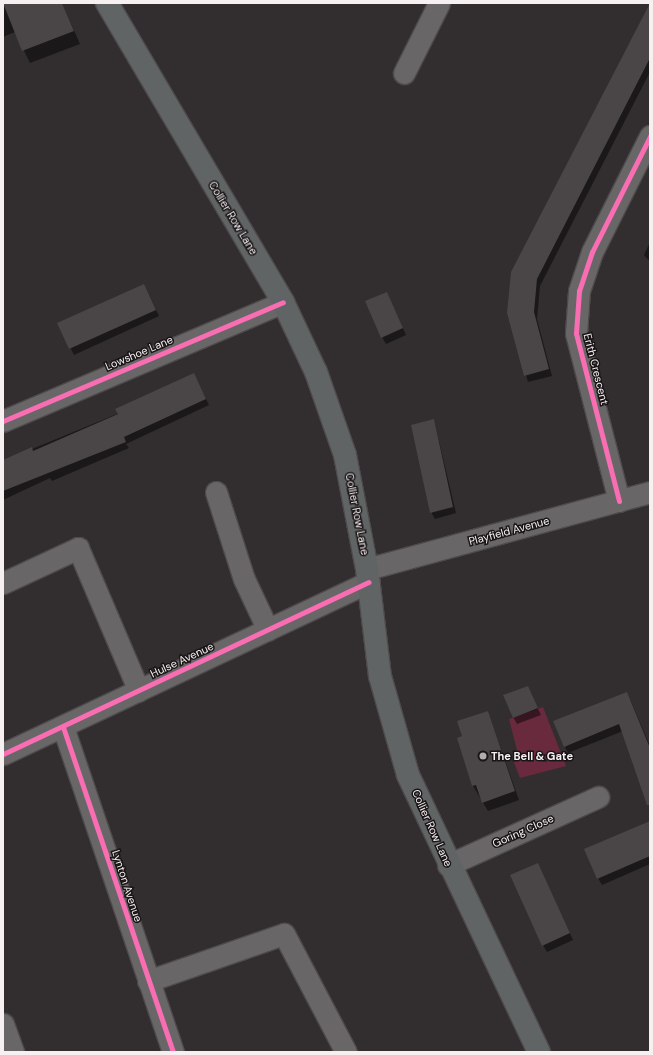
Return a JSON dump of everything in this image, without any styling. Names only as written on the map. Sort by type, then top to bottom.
[{"type":"main road","name":"Collier Row Lane","points":[[107,3],[283,302],[316,372],[345,455],[368,576],[380,676],[408,774],[448,865],[539,1052]]},
{"type":"street","points":[[404,73],[439,3]]},
{"type":"street","name":"Erith Crescent","points":[[619,501],[576,333],[579,291],[592,252],[650,136]]},
{"type":"street","name":"Lowshoe Lane","points":[[3,421],[283,302]]},
{"type":"street","points":[[216,492],[244,579],[268,630]]},
{"type":"street","name":"Playfield Avenue","points":[[368,576],[650,492]]},
{"type":"street","points":[[3,583],[78,548],[139,691]]},
{"type":"street","name":"Hulse Avenue","points":[[3,754],[268,630],[368,576]]},
{"type":"street","name":"Lynton Avenue","points":[[63,727],[173,1052]]},
{"type":"street","name":"Goring Close","points":[[448,865],[598,797]]},
{"type":"street","points":[[148,981],[284,934],[346,1052]]},
{"type":"street","points":[[3,1024],[13,1052]]},
{"type":"shaded area","points":[[543,707],[566,766],[520,778],[513,760],[519,758],[509,719]]},
{"type":"building","points":[[3,3],[62,3],[74,31],[22,51]]},
{"type":"building","points":[[650,3],[650,58],[537,279],[534,312],[549,369],[524,376],[507,313],[511,272]]},
{"type":"building","points":[[144,284],[156,310],[69,349],[57,323]]},
{"type":"building","points":[[387,292],[403,328],[381,338],[365,301]]},
{"type":"building","points":[[194,373],[206,399],[124,437],[126,442],[3,491],[3,460],[32,447],[33,451],[118,414],[115,409]]},
{"type":"building","points":[[434,419],[453,507],[430,513],[411,425]]},
{"type":"building","points":[[528,686],[538,708],[513,718],[503,695]]},
{"type":"building","points":[[627,692],[650,748],[650,805],[647,805],[619,724],[564,747],[553,721]]},
{"type":"building","name":"The Bell & Gate","points":[[488,711],[515,791],[482,803],[476,785],[472,786],[457,738],[462,736],[457,721]]},
{"type":"building","points":[[650,821],[650,856],[597,879],[584,849]]},
{"type":"building","points":[[538,863],[570,933],[542,946],[510,875]]},
{"type":"cycle path","points":[[619,501],[576,333],[579,291],[592,252],[650,136]]},
{"type":"cycle path","points":[[3,421],[283,302]]},
{"type":"cycle path","points":[[3,754],[369,582]]},
{"type":"cycle path","points":[[63,727],[173,1052]]},
{"type":"place","name":"The Bell & Gate","points":[[483,756]]}]
